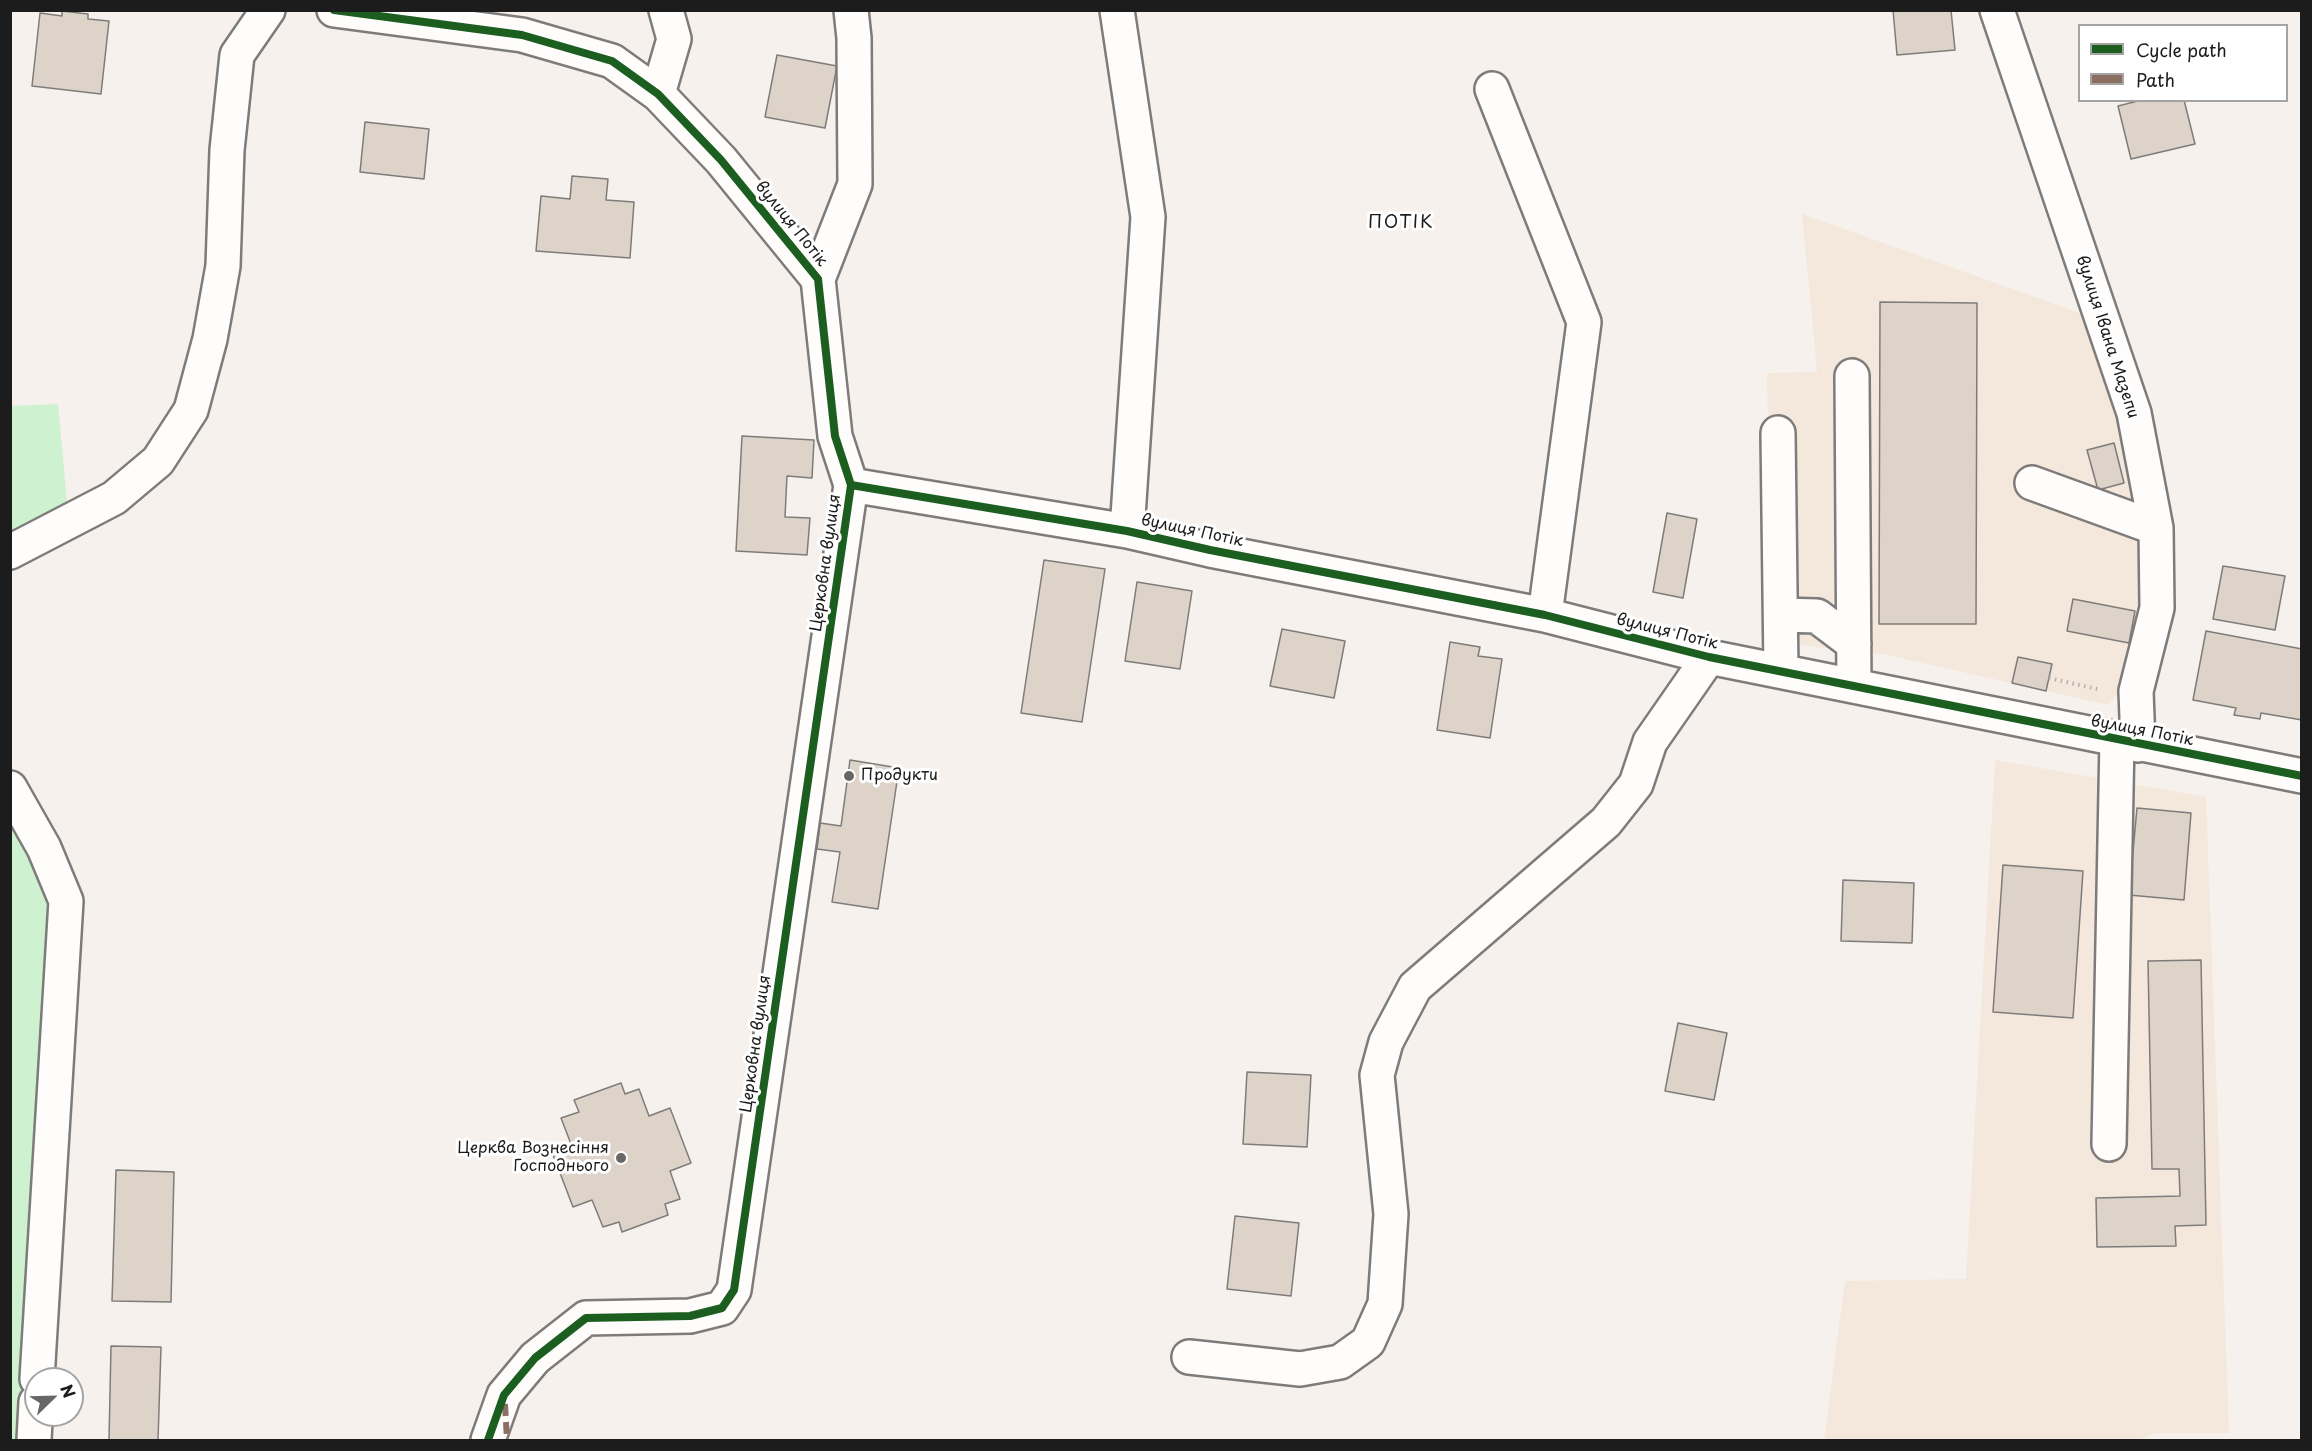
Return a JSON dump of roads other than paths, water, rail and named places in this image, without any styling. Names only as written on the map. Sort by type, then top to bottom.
[{"type":"street","points":[[10,552],[114,498],[158,461],[191,410],[210,339],[223,267],[227,150],[237,55],[268,10]]},
{"type":"street","name":"вулиця Потік","points":[[334,10],[522,34],[612,61],[658,94],[721,160],[818,279],[834,436],[851,484],[1127,531],[1210,550],[1545,615],[1709,657],[1854,686],[2131,735],[2301,776]]},
{"type":"street","points":[[658,94],[674,39],[666,10]]},
{"type":"street","points":[[818,279],[855,184],[854,38],[851,10]]},
{"type":"street","points":[[1117,10],[1148,217],[1127,531]]},
{"type":"street","name":"вулиця Івана Мазепи","points":[[1997,10],[2134,413],[2156,528],[2157,608],[2136,691],[2131,735],[2109,1144]]},
{"type":"street","points":[[1492,89],[1584,322],[1545,615]]},
{"type":"street","points":[[1852,376],[1854,686]]},
{"type":"street","points":[[1778,433],[1782,671]]},
{"type":"street","points":[[2032,483],[2156,528]]},
{"type":"street","name":"Церковна вулиця","points":[[488,1440],[504,1395],[536,1358],[586,1318],[690,1316],[722,1308],[734,1290],[851,484]]},
{"type":"street","points":[[1781,615],[1817,616],[1854,644]]},
{"type":"street","points":[[1189,1357],[1300,1369],[1340,1362],[1368,1342],[1385,1304],[1391,1214],[1377,1075],[1386,1042],[1415,987],[1606,822],[1636,784],[1650,742],[1709,657]]},
{"type":"street","points":[[10,788],[44,848],[66,902],[38,1367]]},
{"type":"place","name":"Продукти","points":[[849,776]]},
{"type":"place","name":"Церква Вознесіння Господнього","points":[[621,1158]]},
{"type":"district","name":"ПОТІК","points":[[1401,223]]}]
